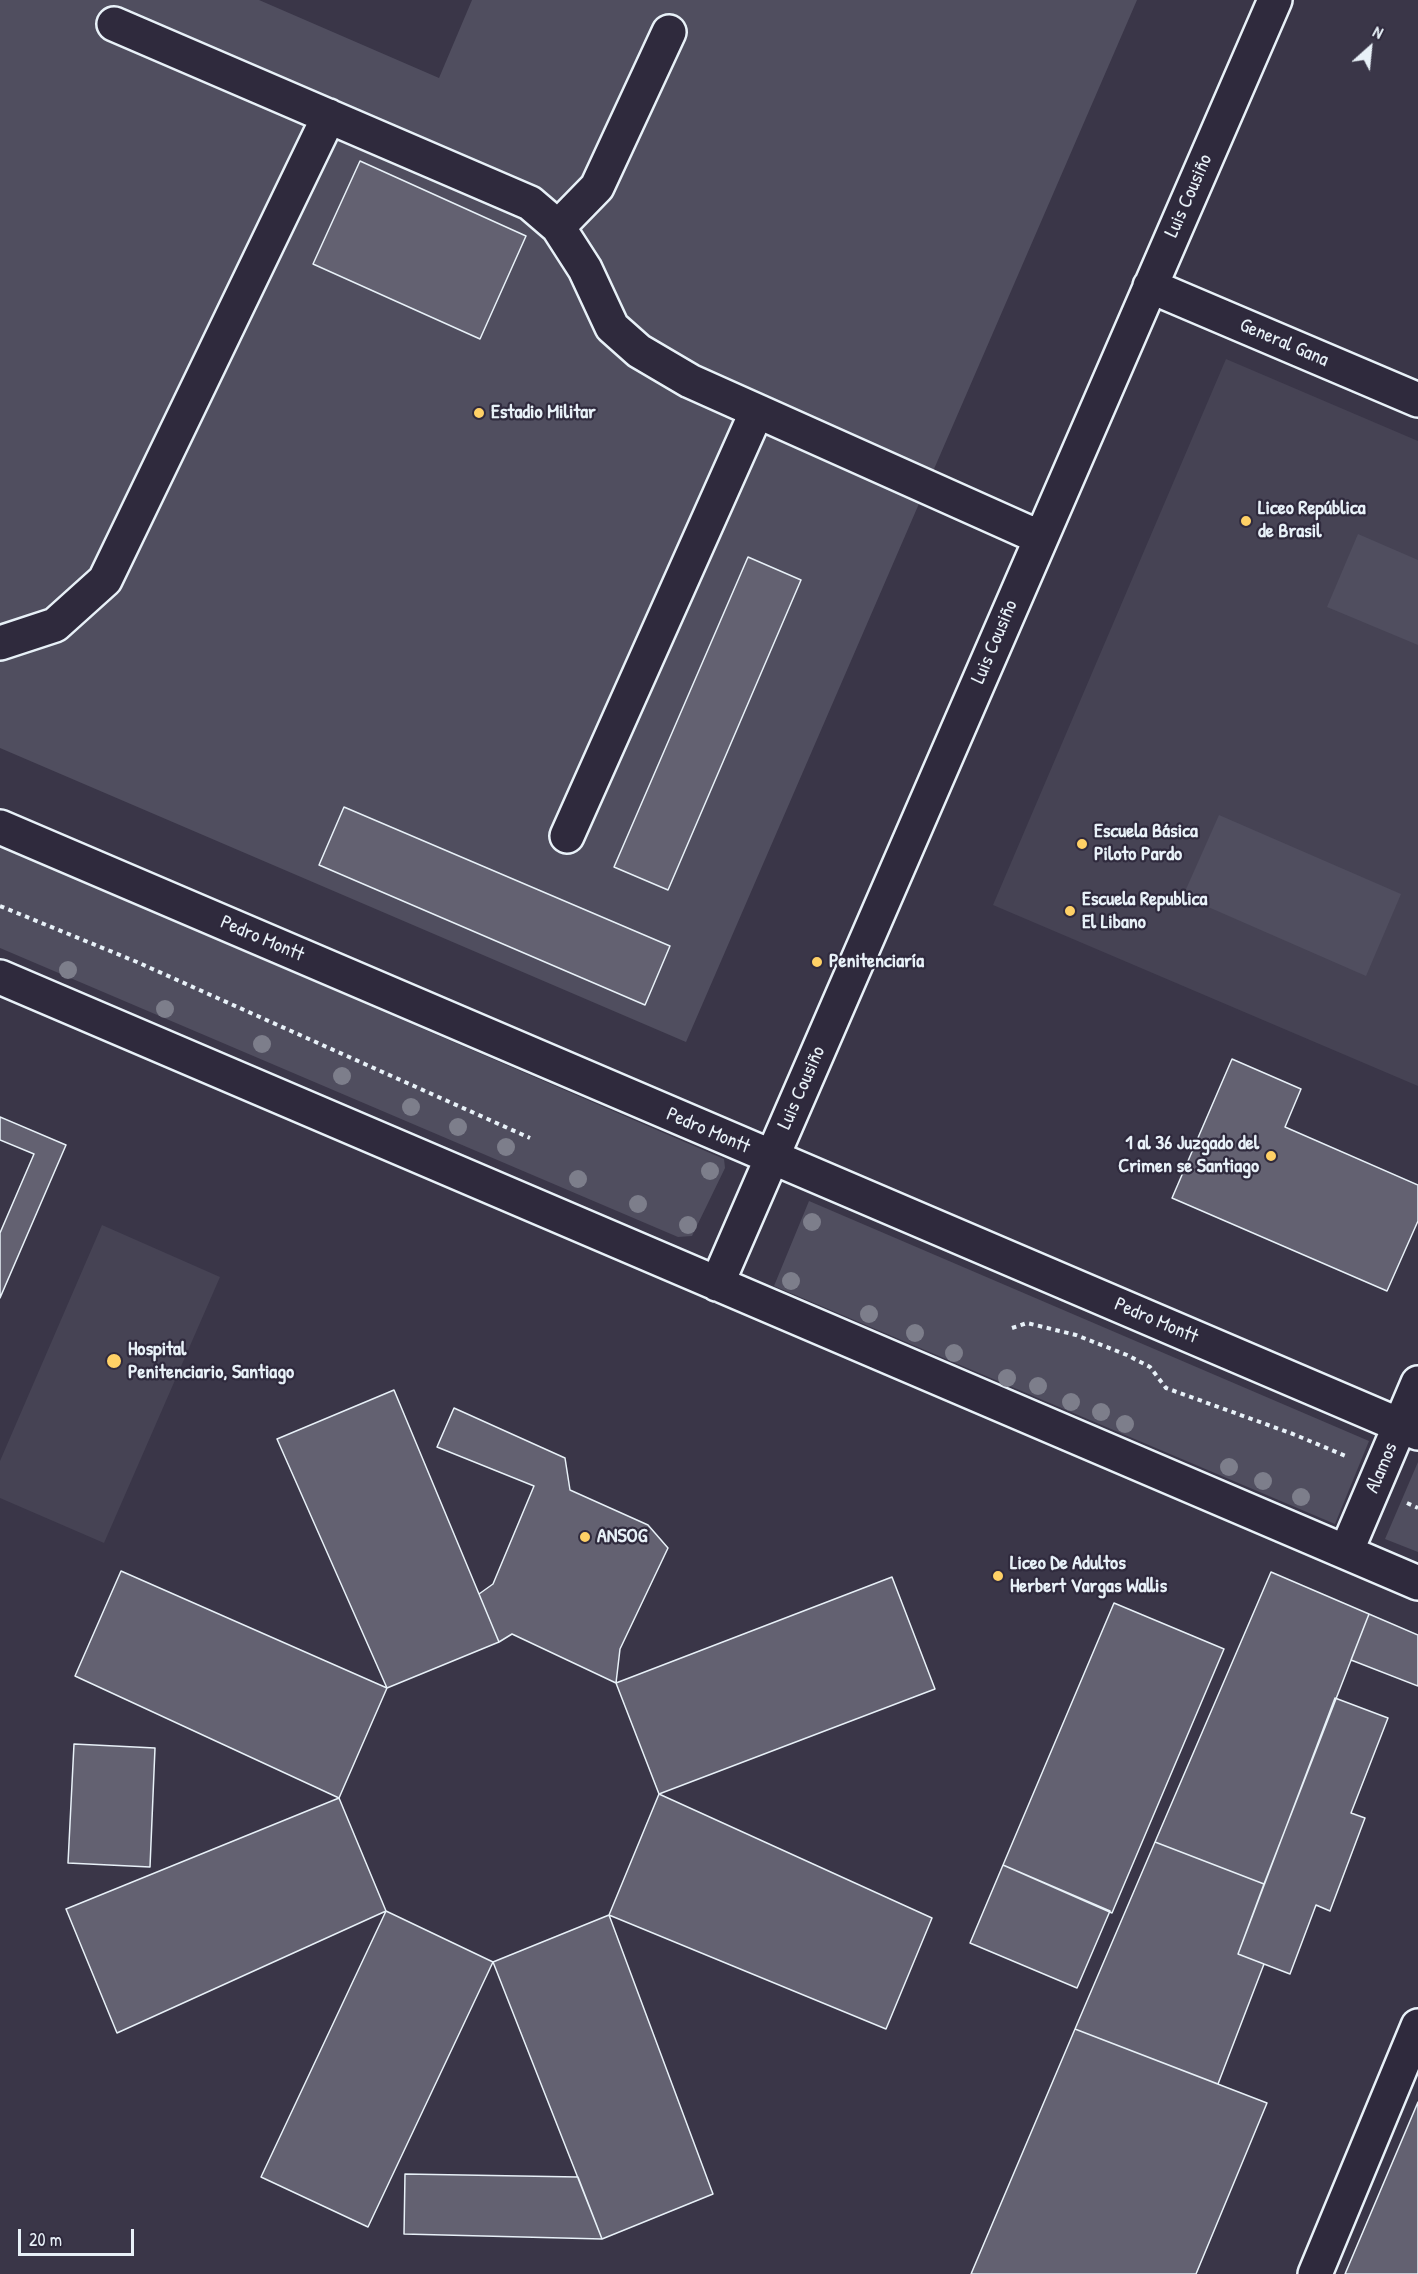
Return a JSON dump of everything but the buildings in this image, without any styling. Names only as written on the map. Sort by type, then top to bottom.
[{"type":"street","name":"Luis Cousiño","points":[[717,1284],[1275,0]]},
{"type":"street","points":[[114,24],[530,203],[558,228],[585,269],[612,327],[639,351],[690,381],[1041,538]]},
{"type":"street","points":[[558,228],[597,188],[669,32]]},
{"type":"street","points":[[0,643],[55,625],[105,580],[329,117]]},
{"type":"street","name":"General Gana","points":[[1150,286],[1418,400]]},
{"type":"street","points":[[567,836],[757,411]]},
{"type":"street","name":"Pedro Montt","points":[[0,827],[1409,1429]]},
{"type":"street","points":[[0,978],[1418,1583]]},
{"type":"street","name":"Alamos","points":[[1346,1552],[1409,1429],[1418,1383]]},
{"type":"street","points":[[1315,2274],[1418,2026]]},
{"type":"path","points":[[0,906],[137,962],[530,1138]]},
{"type":"path","points":[[1012,1328],[1027,1323],[1076,1335],[1127,1355],[1150,1367],[1166,1388],[1347,1456],[1351,1467]]},
{"type":"shaded area","name":"Estadio Militar","points":[[0,0],[259,0],[439,78],[472,0],[1137,0],[686,1042],[0,748]]},
{"type":"shaded area","points":[[1226,359],[1418,441],[1418,1086],[993,905]]},
{"type":"shaded area","points":[[1358,534],[1418,560],[1418,645],[1327,607]]},
{"type":"shaded area","points":[[1219,815],[1401,894],[1366,976],[1183,896]]},
{"type":"shaded area","points":[[0,846],[724,1159],[725,1168],[692,1236],[678,1237],[0,948]]},
{"type":"shaded area","points":[[809,1201],[1369,1441],[1335,1524],[774,1286]]},
{"type":"shaded area","name":"Hospital Penitenciario, Santiago","points":[[102,1225],[220,1277],[104,1543],[0,1498],[0,1461]]},
{"type":"shaded area","points":[[1418,1462],[1418,1552],[1385,1539]]},
{"type":"place","name":"Estadio Militar","points":[[479,413]]},
{"type":"place","name":"Liceo República de Brasil","points":[[1246,521]]},
{"type":"place","name":"Escuela Básica Piloto Pardo","points":[[1082,844]]},
{"type":"place","name":"Escuela Republica El Libano","points":[[1070,911]]},
{"type":"place","name":"Penitenciaría","points":[[817,962]]},
{"type":"place","name":"1 al 36 Juzgado del Crimen se Santiago","points":[[1271,1156]]},
{"type":"place","name":"Hospital Penitenciario, Santiago","points":[[114,1361]]},
{"type":"place","name":"ANSOG","points":[[585,1537]]},
{"type":"place","name":"Liceo De Adultos Herbert Vargas Wallis","points":[[998,1576]]}]
